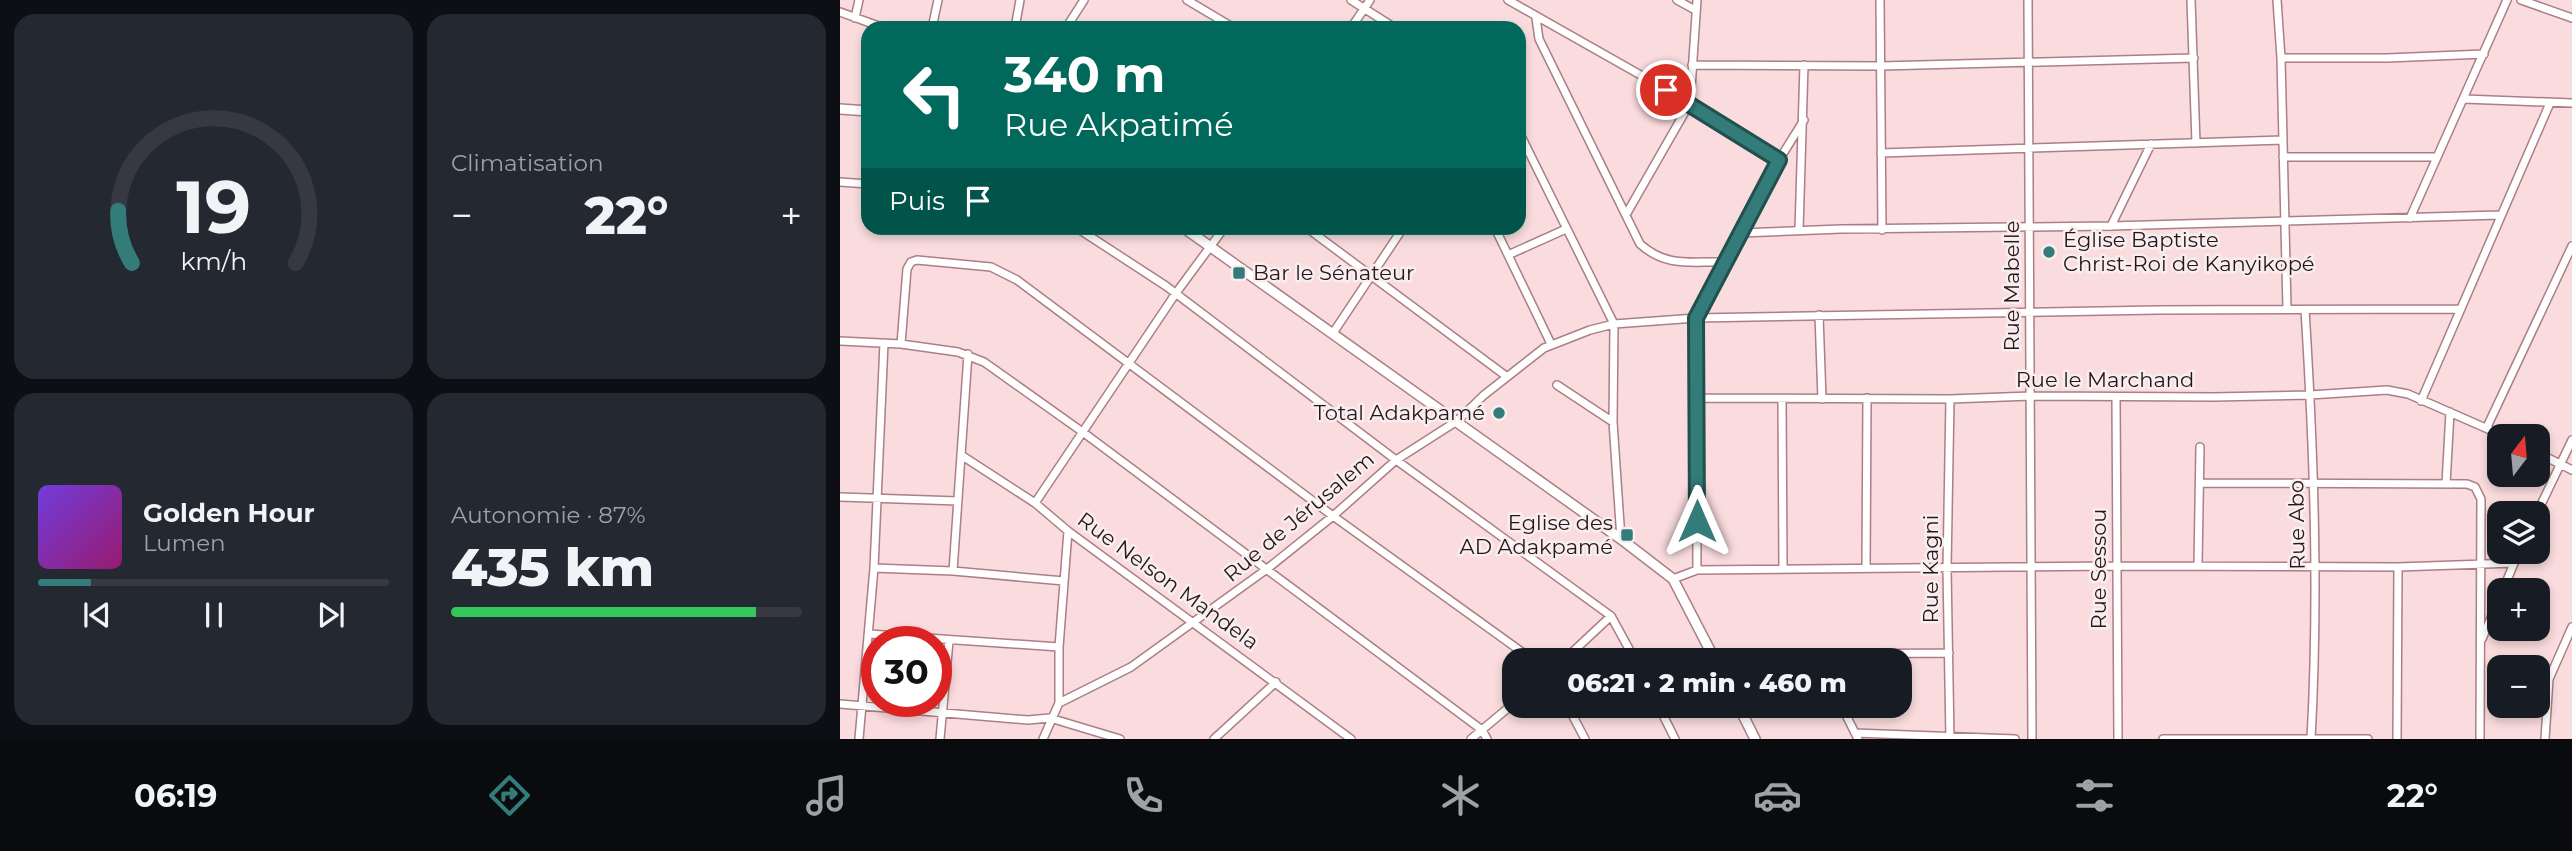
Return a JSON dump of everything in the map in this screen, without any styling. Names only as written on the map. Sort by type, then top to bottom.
[{"type":"street","points":[[855,18],[859,0]]},
{"type":"street","points":[[934,21],[938,0]]},
{"type":"street","points":[[1016,21],[1020,0]]},
{"type":"street","points":[[1071,21],[1084,0]]},
{"type":"street","points":[[1187,0],[1222,21]]},
{"type":"street","points":[[1351,0],[1384,21]]},
{"type":"street","points":[[1356,21],[1370,0]]},
{"type":"street","points":[[1507,0],[1690,103],[1779,160]]},
{"type":"street","points":[[1677,0],[1695,10]]},
{"type":"street","points":[[1627,213],[1690,103],[1697,0]]},
{"type":"street","points":[[1880,0],[1882,230]]},
{"type":"street","name":"Rue Mabelle","points":[[2028,0],[2032,739]]},
{"type":"street","points":[[2191,0],[2196,144]]},
{"type":"street","points":[[2277,0],[2281,58],[2287,309]]},
{"type":"street","points":[[2410,218],[2507,0]]},
{"type":"street","points":[[2521,0],[2572,18]]},
{"type":"street","points":[[840,12],[864,21]]},
{"type":"street","points":[[1536,18],[1539,38],[1640,244],[1653,255],[1667,261],[1725,262]]},
{"type":"street","points":[[2281,58],[2484,54]]},
{"type":"street","points":[[1692,65],[2029,64],[2194,58]]},
{"type":"street","points":[[1799,230],[1804,65]]},
{"type":"street","points":[[2464,99],[2572,103]]},
{"type":"street","points":[[2421,401],[2550,103]]},
{"type":"street","points":[[840,109],[861,110]]},
{"type":"street","points":[[1698,570],[1696,318],[1779,160],[1804,120]]},
{"type":"street","points":[[1881,153],[2283,140]]},
{"type":"street","points":[[2111,226],[2151,144]]},
{"type":"street","points":[[1526,146],[1614,324],[1613,422],[1621,539]]},
{"type":"street","points":[[2283,158],[2437,157]]},
{"type":"street","points":[[840,182],[861,184]]},
{"type":"street","points":[[1740,233],[2500,215]]},
{"type":"street","points":[[1508,255],[1566,229]]},
{"type":"street","points":[[1088,235],[1176,293],[1396,460],[1611,616],[1628,648]]},
{"type":"street","points":[[1194,235],[1457,421],[1673,579],[1709,648]]},
{"type":"street","points":[[1035,503],[1176,293],[1219,235]]},
{"type":"street","points":[[1317,235],[1506,376]]},
{"type":"street","points":[[1333,333],[1398,235]]},
{"type":"street","points":[[1498,235],[1551,344]]},
{"type":"street","points":[[2488,424],[2572,246]]},
{"type":"street","points":[[901,344],[908,269],[911,262],[917,260],[991,267],[1017,280],[1333,516],[1516,648]]},
{"type":"street","name":"Rue de Jérusalem","points":[[1059,703],[1130,667],[1195,622],[1333,516],[1396,460],[1457,421],[1506,376],[1551,344],[1614,324],[1696,318],[1819,315],[2459,309]]},
{"type":"street","name":"Rue Abo","points":[[2305,310],[2315,485],[2312,738]]},
{"type":"street","points":[[1819,315],[1822,399]]},
{"type":"street","points":[[840,341],[901,344],[968,354],[984,362],[1084,433],[1482,730],[1487,739]]},
{"type":"street","points":[[870,626],[884,343]]},
{"type":"street","points":[[953,570],[968,354]]},
{"type":"street","points":[[1558,385],[1613,422]]},
{"type":"street","name":"Rue le Marchand","points":[[1696,398],[2116,398],[2310,395],[2387,390],[2401,391],[2487,427]]},
{"type":"street","points":[[1866,568],[1867,398]]},
{"type":"street","name":"Rue Sessou","points":[[2116,398],[2118,739]]},
{"type":"street","name":"Rue Kagni","points":[[1950,399],[1947,569],[1950,738]]},
{"type":"street","points":[[1782,400],[1783,569]]},
{"type":"street","points":[[2446,484],[2450,412]]},
{"type":"street","points":[[2543,501],[2572,440]]},
{"type":"street","points":[[2197,565],[2200,447]]},
{"type":"street","name":"Rue Nelson Mandela","points":[[961,455],[1035,503],[1068,531],[1351,739]]},
{"type":"street","points":[[2550,459],[2572,470]]},
{"type":"street","points":[[2200,483],[2467,484],[2477,490],[2481,499],[2480,739]]},
{"type":"street","points":[[840,497],[958,501]]},
{"type":"street","points":[[1043,739],[1059,703],[1059,647],[1068,531]]},
{"type":"street","points":[[1673,579],[1698,570],[2487,564]]},
{"type":"street","points":[[2397,739],[2398,566]]},
{"type":"street","points":[[874,568],[953,570],[1063,581]]},
{"type":"street","points":[[1577,648],[1611,616]]},
{"type":"street","points":[[2545,739],[2549,679],[2572,626]]},
{"type":"street","points":[[2481,643],[2487,628]]},
{"type":"street","points":[[952,641],[1059,647]]},
{"type":"street","points":[[1912,654],[1949,653]]},
{"type":"street","points":[[1214,739],[1276,682]]},
{"type":"street","points":[[840,704],[861,705]]},
{"type":"street","points":[[1471,739],[1502,713]]},
{"type":"street","points":[[952,715],[1028,720],[1051,718],[1119,739]]},
{"type":"street","points":[[859,739],[862,717]]},
{"type":"street","points":[[940,739],[942,717]]},
{"type":"street","points":[[1574,718],[1585,739]]},
{"type":"street","points":[[1664,718],[1675,739]]},
{"type":"street","points":[[1744,718],[1755,739]]},
{"type":"street","points":[[1847,718],[1856,736],[2015,739]]},
{"type":"street","points":[[1334,739],[1341,731]]},
{"type":"street","points":[[2164,739],[2368,739]]},
{"type":"place","name":"Église Baptiste Christ-Roi de Kanyikopé","points":[[2049,252]]},
{"type":"place","name":"Bar le Sénateur","points":[[1239,273]]},
{"type":"place","name":"Total Adakpamé","points":[[1499,413]]},
{"type":"place","name":"Eglise des AD Adakpamé","points":[[1627,535]]},
{"type":"route","points":[[1666,90],[1779,160],[1696,318],[1697,521]]}]
